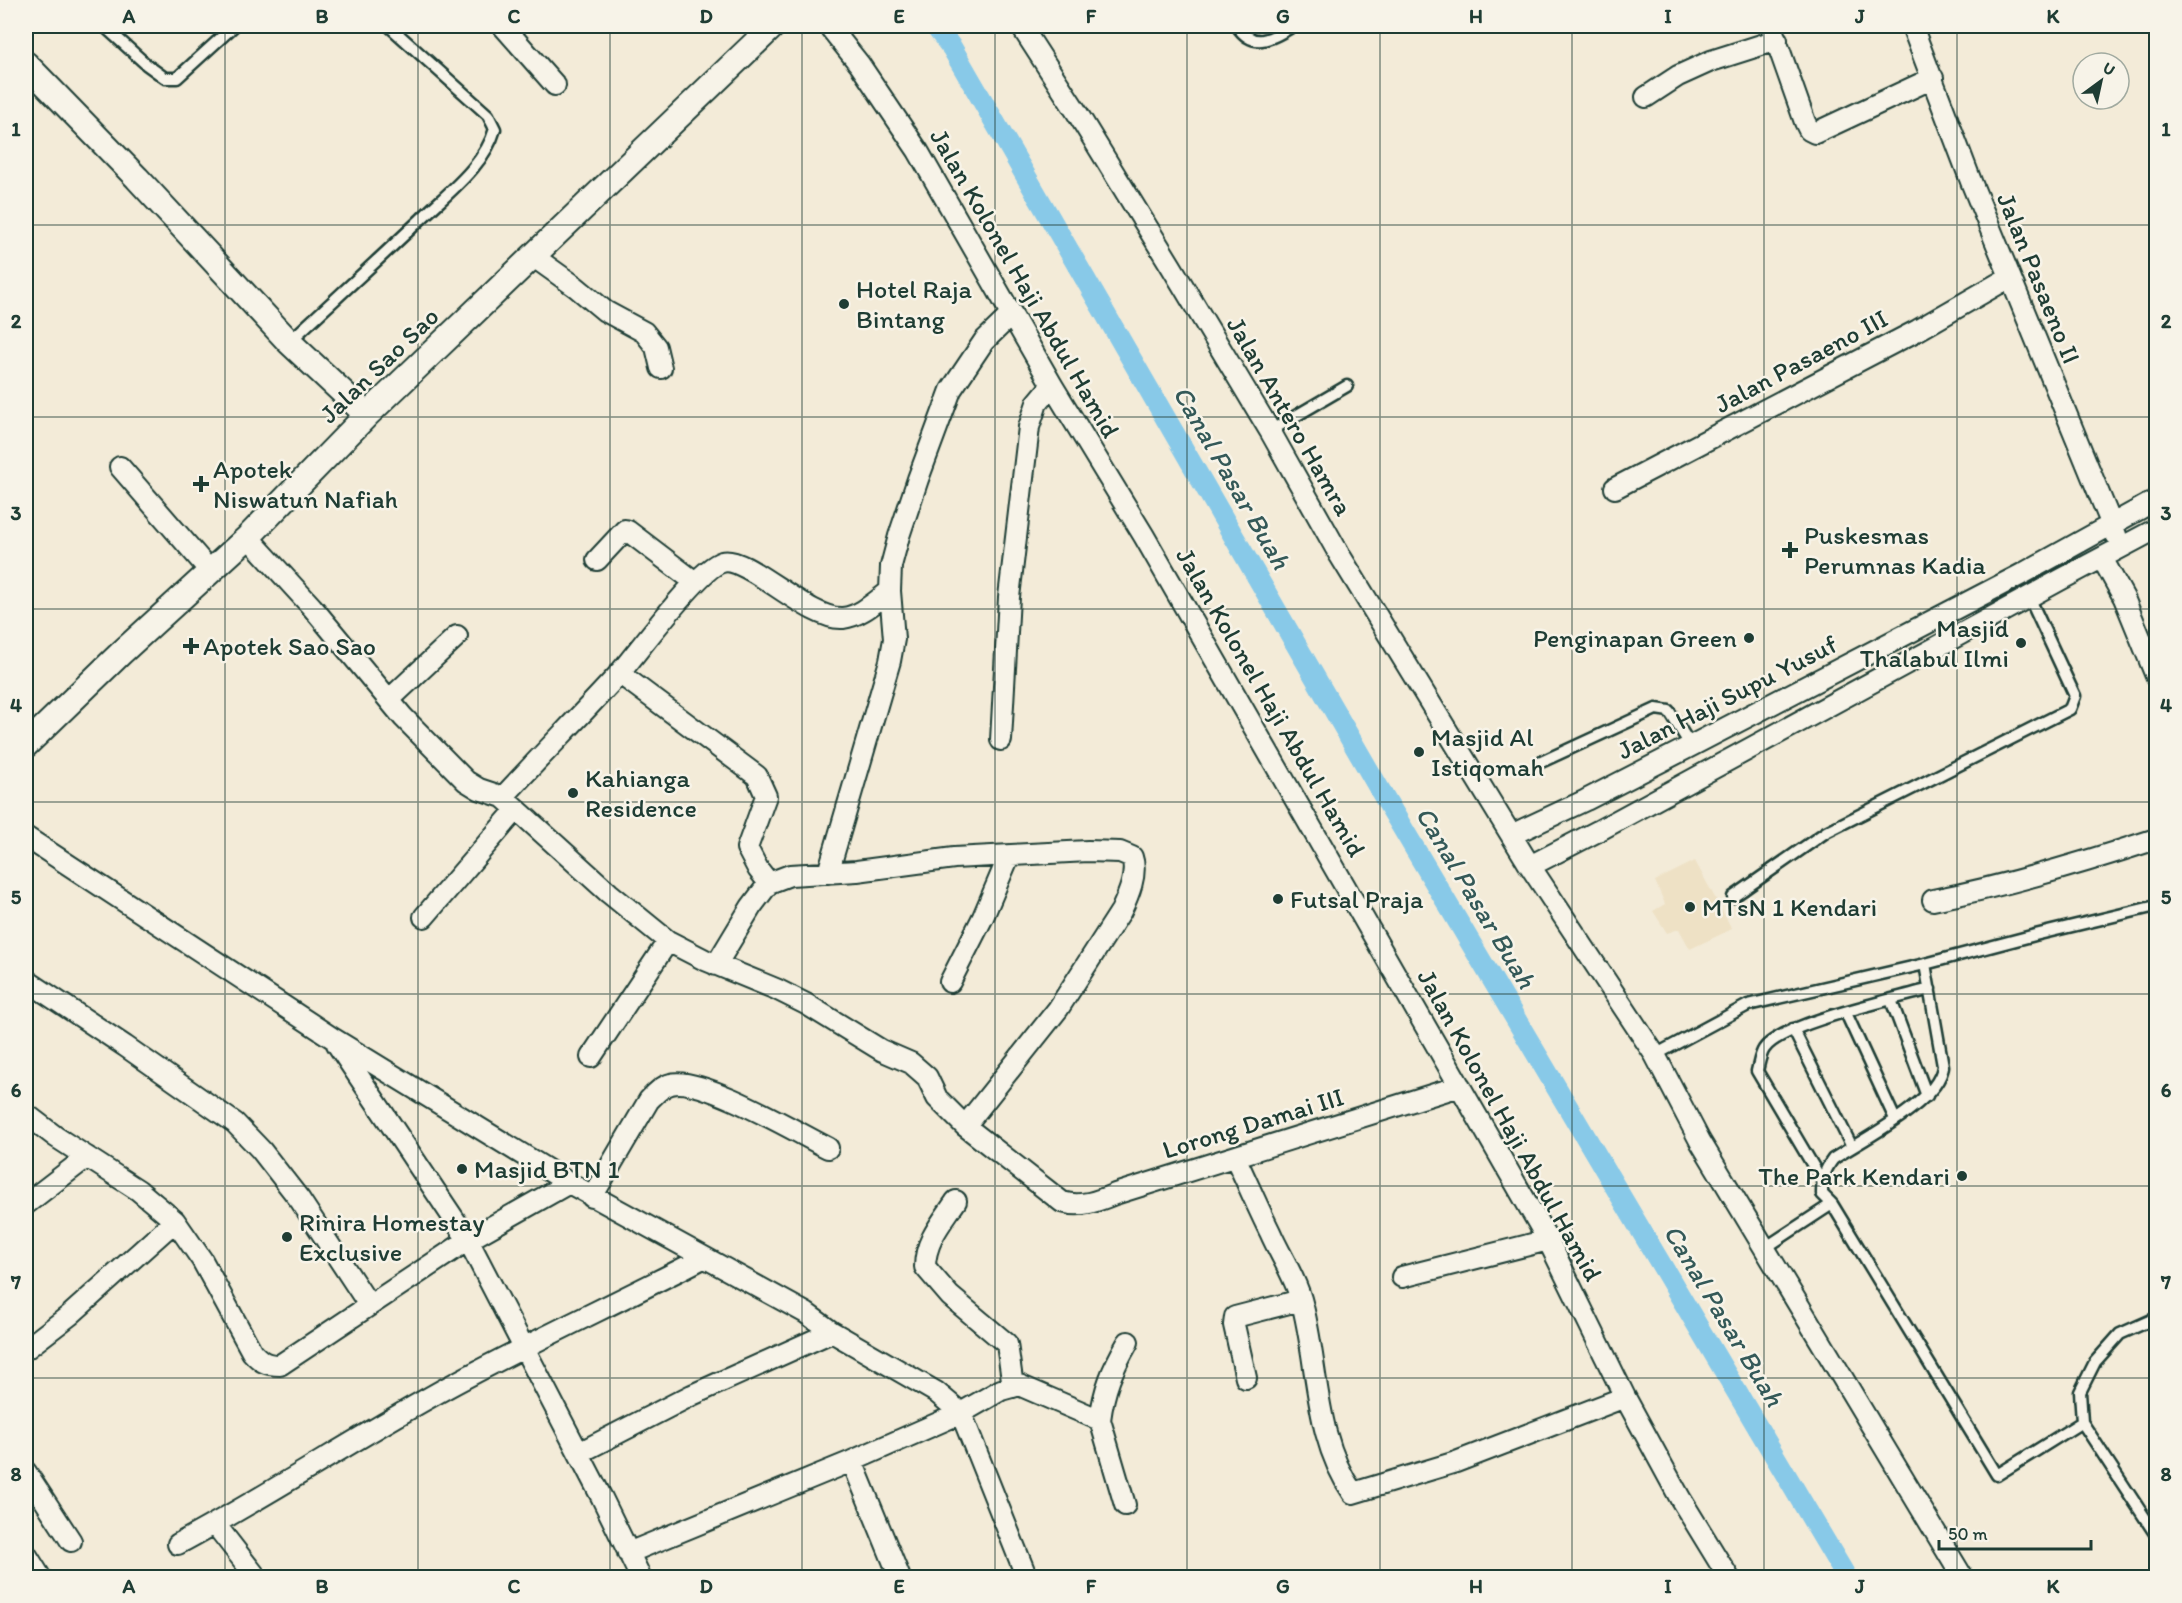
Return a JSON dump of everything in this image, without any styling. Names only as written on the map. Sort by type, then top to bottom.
[{"type":"street","points":[[503,26],[555,85]]},
{"type":"street","name":"Jalan Sao Sao","points":[[26,745],[121,652],[248,537],[367,415],[773,26]]},
{"type":"street","name":"Jalan Kolonel Haji Abdul Hamid","points":[[829,26],[860,65],[918,151],[1052,385],[1144,536],[1548,1240],[1625,1397],[1680,1498],[1729,1578]]},
{"type":"street","name":"Jalan Antero Hamra","points":[[1021,26],[1076,111],[1270,431],[1339,554],[1530,866],[1654,1055],[1700,1141],[1963,1578]]},
{"type":"street","name":"Jalan Pasaeno II","points":[[1912,26],[1972,184],[2062,408],[2122,549]]},
{"type":"street","points":[[1646,97],[1678,76],[1774,33],[1805,122],[1809,130],[1815,133],[1933,78]]},
{"type":"street","points":[[26,64],[289,342],[367,415]]},
{"type":"street","points":[[534,256],[604,311],[644,332],[656,346],[662,368]]},
{"type":"street","name":"Jalan Pasaeno III","points":[[1615,489],[1908,335],[2010,277]]},
{"type":"street","points":[[828,873],[890,661],[894,639],[890,591],[891,566],[899,536],[951,390],[984,340],[1012,315]]},
{"type":"street","points":[[1000,740],[1009,597],[1029,427],[1037,403],[1052,385]]},
{"type":"street","points":[[120,467],[210,571]]},
{"type":"street","name":"Jalan Haji Supu Yusuf","points":[[1511,835],[1586,800],[1691,746],[2022,574],[2157,500]]},
{"type":"street","name":"Jalan Haji Supu Yusuf","points":[[1530,866],[1599,831],[2157,529]]},
{"type":"street","points":[[597,560],[620,534],[628,531],[695,582]]},
{"type":"street","points":[[248,537],[312,607],[427,743],[466,781],[509,803],[640,920],[668,941],[716,965],[776,989],[806,1004],[881,1050],[911,1063],[927,1077],[937,1098],[965,1126],[1058,1009],[1121,911],[1127,899],[1134,868],[1131,857],[1120,852],[1088,851],[954,858],[828,873],[790,875],[769,883],[751,907],[716,965]]},
{"type":"street","points":[[2102,558],[2124,598],[2157,676]]},
{"type":"street","points":[[424,917],[509,803],[695,582],[715,565],[722,561],[730,561],[831,617],[843,618],[861,612],[890,591]]},
{"type":"street","points":[[390,699],[457,636]]},
{"type":"street","points":[[619,673],[757,777],[766,796],[747,848],[758,869],[769,883]]},
{"type":"street","points":[[26,837],[334,1040],[592,1197],[806,1313],[832,1332],[936,1392],[961,1413],[1027,1578]]},
{"type":"street","points":[[1933,900],[1977,892],[2069,868],[2157,839]]},
{"type":"street","points":[[950,982],[983,917],[1009,856]]},
{"type":"street","points":[[591,1057],[668,941]]},
{"type":"street","points":[[26,980],[235,1123],[261,1150],[300,1200],[369,1305]]},
{"type":"street","points":[[334,1040],[468,1240],[579,1453],[640,1578]]},
{"type":"street","points":[[592,1197],[649,1100],[672,1083],[701,1087],[722,1095],[828,1148]]},
{"type":"street","name":"Lorong Damai III","points":[[965,1126],[1062,1202],[1072,1205],[1098,1201],[1460,1086]]},
{"type":"street","points":[[26,1114],[138,1190],[175,1221],[202,1260],[252,1352],[261,1362],[280,1365],[468,1240],[569,1183]]},
{"type":"street","points":[[26,1204],[87,1157]]},
{"type":"street","points":[[1235,1157],[1271,1236],[1287,1263],[1301,1300],[1312,1352],[1320,1408],[1332,1451],[1353,1493],[1456,1462],[1625,1397]]},
{"type":"street","points":[[956,1201],[933,1236],[925,1253],[925,1267],[950,1296],[1007,1344],[1014,1387]]},
{"type":"street","points":[[26,1349],[70,1315],[175,1221]]},
{"type":"street","points":[[1402,1277],[1548,1240]]},
{"type":"street","points":[[178,1544],[423,1401],[523,1347],[703,1258]]},
{"type":"street","points":[[1246,1378],[1234,1325],[1235,1317],[1301,1300]]},
{"type":"street","points":[[579,1453],[692,1395],[832,1332]]},
{"type":"street","points":[[1125,1504],[1100,1420],[1103,1397],[1110,1373],[1128,1342]]},
{"type":"street","points":[[628,1553],[852,1461],[961,1413],[1001,1390],[1019,1385],[1100,1420]]},
{"type":"street","points":[[852,1461],[900,1578]]},
{"type":"street","points":[[26,1472],[71,1541]]},
{"type":"street","points":[[215,1524],[256,1578]]},
{"type":"street","points":[[26,1554],[41,1578]]},
{"type":"lane","points":[[104,26],[165,78],[177,78],[234,26]]},
{"type":"lane","points":[[289,342],[471,170],[490,144],[495,129],[488,115],[390,26]]},
{"type":"lane","points":[[1237,26],[1242,34],[1252,39],[1268,40],[1293,26]]},
{"type":"lane","points":[[1270,431],[1347,386]]},
{"type":"lane","points":[[1733,897],[1826,832],[2070,709],[2075,696],[2029,597]]},
{"type":"lane","points":[[1539,763],[1656,709],[1669,711],[1691,746]]},
{"type":"lane","points":[[1654,1055],[1748,1005],[2157,906]]},
{"type":"lane","points":[[1925,964],[1943,1066],[1942,1076],[1920,1103],[1833,1159],[1824,1172],[1822,1194],[1832,1204],[1997,1475],[2082,1422]]},
{"type":"lane","points":[[1822,1181],[1757,1071],[1763,1049],[1776,1037],[1793,1029],[1930,990]]},
{"type":"lane","points":[[1891,1000],[1927,1096]]},
{"type":"lane","points":[[1846,1013],[1895,1119]]},
{"type":"lane","points":[[1793,1029],[1852,1147]]},
{"type":"lane","points":[[1765,1248],[1832,1204]]},
{"type":"lane","points":[[2157,1318],[2120,1334],[2095,1362],[2080,1392],[2082,1422],[2157,1535]]},
{"type":"shaded area","name":"MTsN 1 Kendari","points":[[1695,861],[1732,929],[1690,949],[1679,929],[1667,933],[1653,911],[1665,904],[1655,881]]},
{"type":"waterway","name":"Canal Pasar Buah","points":[[935,26],[952,48],[1380,790],[1847,1578]]},
{"type":"place","name":"Hotel Raja Bintang","points":[[844,304]]},
{"type":"place","name":"Apotek Niswatun Nafiah","points":[[201,484]]},
{"type":"place","name":"Puskesmas Perumnas Kadia","points":[[1790,550]]},
{"type":"place","name":"Penginapan Green","points":[[1749,638]]},
{"type":"place","name":"Masjid Thalabul Ilmi","points":[[2021,643]]},
{"type":"place","name":"Apotek Sao Sao","points":[[191,646]]},
{"type":"place","name":"Masjid Al Istiqomah","points":[[1419,752]]},
{"type":"place","name":"Kahianga Residence","points":[[573,793]]},
{"type":"place","name":"Futsal Praja","points":[[1278,899]]},
{"type":"place","name":"MTsN 1 Kendari","points":[[1690,907]]},
{"type":"place","name":"Masjid BTN 1","points":[[462,1169]]},
{"type":"place","name":"The Park Kendari","points":[[1962,1176]]},
{"type":"place","name":"Rinira Homestay Exclusive","points":[[287,1237]]}]
